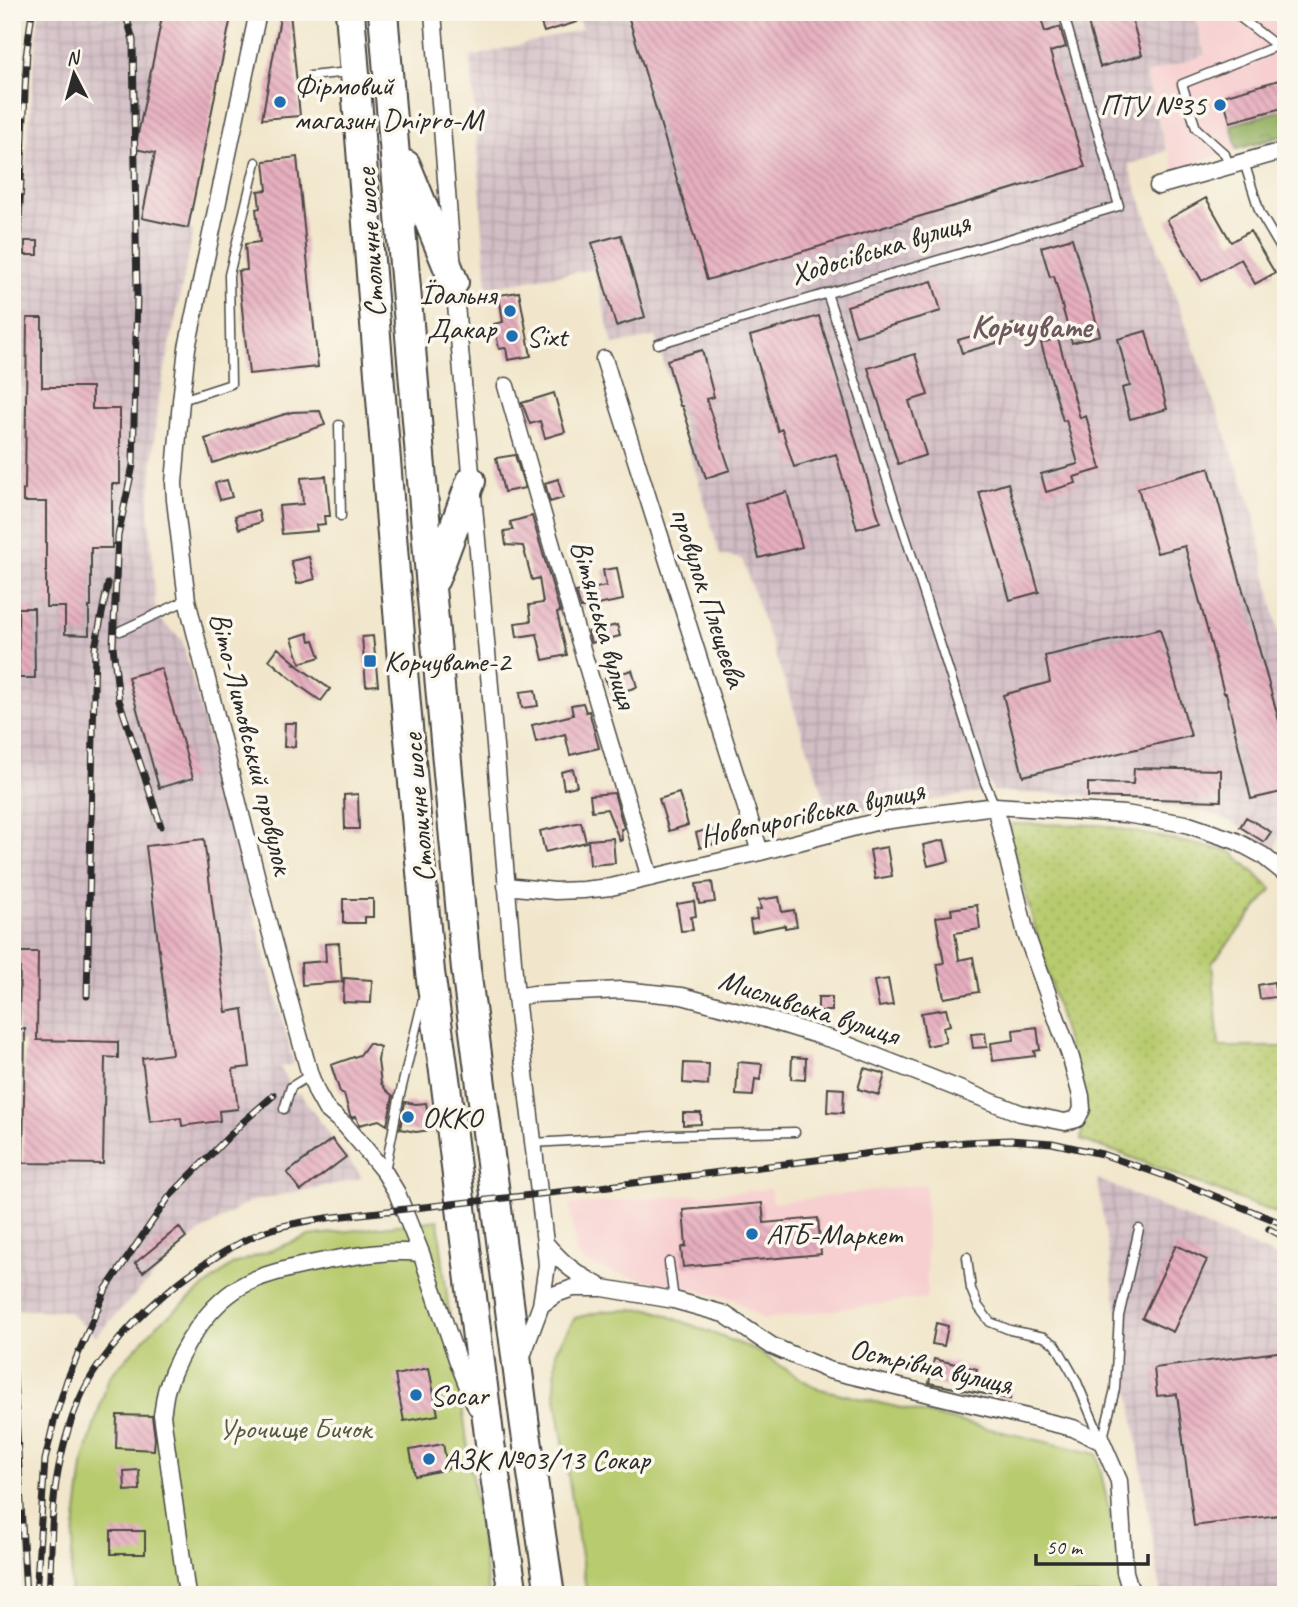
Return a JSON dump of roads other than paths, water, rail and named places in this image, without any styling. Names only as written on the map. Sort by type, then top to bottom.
[{"type":"highway","name":"Столичне шосе","points":[[350,12],[430,972],[513,1595]]},
{"type":"highway","name":"Столичне шосе","points":[[383,12],[466,969],[517,1370],[550,1595]]},
{"type":"highway","points":[[395,140],[454,282]]},
{"type":"highway","points":[[431,588],[471,481]]},
{"type":"street","name":"Віто-Литовський провулок","points":[[258,12],[187,348],[174,484],[187,600],[271,933],[310,1075],[326,1109],[345,1125],[385,1173],[397,1193],[421,1253],[457,1359],[491,1443]]},
{"type":"street","points":[[433,12],[516,997],[547,1265],[541,1305],[517,1370]]},
{"type":"street","points":[[1158,186],[1286,150]]},
{"type":"street","name":"провулок Плещеєва","points":[[604,359],[760,852]]},
{"type":"street","name":"Вітянська вулиця","points":[[506,386],[650,878]]},
{"type":"street","name":"Новопирогівська вулиця","points":[[506,886],[555,891],[611,887],[875,822],[995,806],[1125,814],[1186,824],[1236,841],[1262,855],[1286,874]]},
{"type":"street","name":"Мисливська вулиця","points":[[516,997],[622,990],[682,996],[840,1042],[1020,1113],[1065,1122],[1077,1119],[1082,1109],[1081,1096],[1071,1058],[1026,934],[995,806]]},
{"type":"street","name":"Острівна вулиця","points":[[545,1243],[560,1261],[574,1272],[603,1288]]},
{"type":"street","points":[[187,1595],[162,1415],[167,1388],[182,1353],[201,1323],[224,1299],[247,1283],[281,1271],[369,1254],[421,1253]]},
{"type":"street","name":"Острівна вулиця","points":[[541,1305],[556,1294],[573,1288],[603,1288],[674,1300],[724,1314],[772,1346],[828,1370],[1073,1428],[1102,1442]]},
{"type":"street","points":[[1102,1442],[1119,1481],[1125,1572],[1132,1595]]},
{"type":"lane","name":"Ходосівська вулиця","points":[[657,344],[1119,206],[1063,12]]},
{"type":"lane","points":[[1233,12],[1277,46],[1182,83],[1196,128],[1236,164],[1286,257]]},
{"type":"lane","points":[[310,76],[355,71]]},
{"type":"lane","points":[[181,401],[231,384],[229,275],[256,162]]},
{"type":"lane","points":[[827,293],[995,806]]},
{"type":"lane","points":[[339,425],[341,516]]},
{"type":"lane","points":[[120,631],[187,600]]},
{"type":"lane","points":[[385,1173],[430,972]]},
{"type":"lane","points":[[285,1109],[290,1087],[310,1075]]},
{"type":"lane","points":[[533,1143],[673,1135],[795,1132]]},
{"type":"lane","points":[[1102,1442],[1115,1388],[1119,1315],[1139,1229]]},
{"type":"lane","points":[[967,1257],[971,1289],[978,1306],[990,1322],[1044,1338],[1056,1345],[1076,1380],[1102,1442]]},
{"type":"lane","points":[[669,1262],[674,1300]]},
{"type":"railway","points":[[26,57],[32,12]]},
{"type":"railway","points":[[125,12],[133,40],[137,294],[133,465],[118,536],[113,646],[119,700],[161,826]]},
{"type":"railway","points":[[12,376],[27,49]]},
{"type":"railway","points":[[87,996],[95,648],[108,584]]},
{"type":"railway","points":[[13,1008],[18,889]]},
{"type":"railway","points":[[12,998],[16,1077],[12,1198]]},
{"type":"railway","points":[[36,1595],[45,1460],[67,1380],[106,1289],[169,1197],[242,1123],[274,1095]]},
{"type":"railway","points":[[49,1595],[57,1474],[71,1421],[92,1375],[140,1316],[172,1288],[206,1263],[253,1236],[272,1229],[334,1217],[966,1142],[1010,1140],[1052,1143],[1102,1154],[1165,1176],[1286,1225]]},
{"type":"railway","points":[[1269,1229],[1286,1238]]},
{"type":"railway","points":[[12,1342],[26,1595]]},
{"type":"place","name":"Фірмовий магазин Dnipro-M","points":[[280,102]]},
{"type":"place","name":"ПТУ №35","points":[[1220,105]]},
{"type":"place","name":"Їдальня Дакар","points":[[510,311]]},
{"type":"place","name":"Sixt","points":[[512,336]]},
{"type":"place","name":"Корчувате-2","points":[[370,661]]},
{"type":"place","name":"ОККО","points":[[408,1117]]},
{"type":"place","name":"АТБ-Маркет","points":[[752,1234]]},
{"type":"place","name":"Socar","points":[[416,1395]]},
{"type":"place","name":"АЗК №03/13 Сокар","points":[[429,1459]]},
{"type":"district","name":"Корчувате","points":[[1031,325]]},
{"type":"park label","name":"Урочище Бичок","points":[[295,1428]]}]
